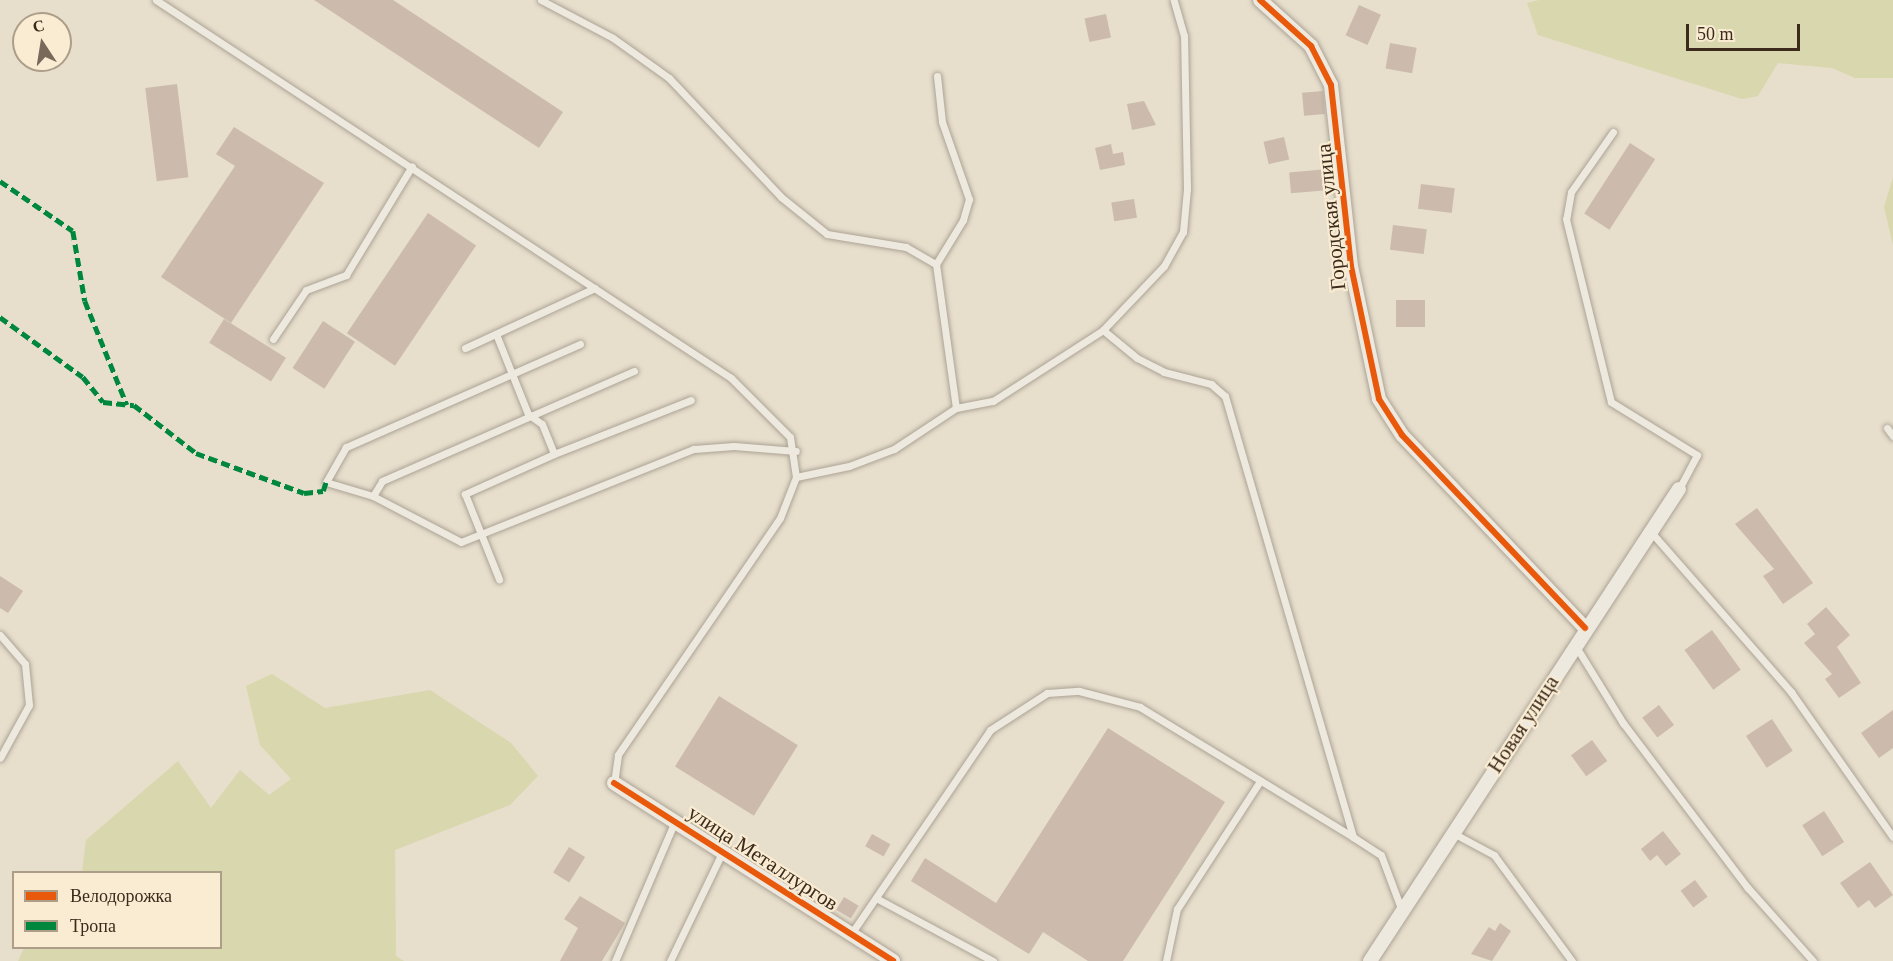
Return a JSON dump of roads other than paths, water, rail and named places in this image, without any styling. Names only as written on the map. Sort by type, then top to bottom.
[{"type":"street","name":"Городская улица","points":[[1260,0],[1311,46],[1331,85],[1351,266],[1379,399],[1402,435],[1585,628]]},
{"type":"street","name":"Новая улица","points":[[1371,961],[1574,643],[1679,489]]},
{"type":"street","name":"улица Металлургов","points":[[614,783],[851,934],[875,956],[893,961]]},
{"type":"lane","points":[[156,0],[412,166],[730,378],[781,425],[796,451],[796,477],[780,518],[618,755],[614,783]]},
{"type":"lane","points":[[541,0],[613,38],[669,78],[781,197],[826,234],[906,247],[936,264]]},
{"type":"lane","points":[[796,477],[849,466],[894,449],[956,408],[993,401],[1103,330],[1164,266],[1183,232],[1186,74],[1184,36],[1174,0]]},
{"type":"lane","points":[[937,76],[942,122],[969,199],[963,220],[936,264],[956,408]]},
{"type":"lane","points":[[1613,132],[1572,192],[1566,219],[1611,402],[1697,455],[1679,489]]},
{"type":"lane","points":[[273,339],[306,290],[346,274],[412,166]]},
{"type":"lane","points":[[465,348],[595,288]]},
{"type":"lane","points":[[1103,330],[1137,358],[1164,372],[1211,384],[1225,396],[1353,837]]},
{"type":"lane","points":[[495,334],[528,414],[542,424],[554,454]]},
{"type":"lane","points":[[580,344],[346,447],[326,482],[373,496],[461,542],[694,449],[796,451]]},
{"type":"lane","points":[[373,496],[382,481],[528,414],[634,371]]},
{"type":"lane","points":[[499,579],[465,494],[554,454],[692,400]]},
{"type":"lane","points":[[1887,428],[1893,436]]},
{"type":"lane","points":[[1651,532],[1791,692],[1893,837]]},
{"type":"lane","points":[[0,635],[25,664],[29,705],[0,758]]},
{"type":"lane","points":[[1574,643],[1623,723],[1748,888],[1813,961]]},
{"type":"lane","points":[[851,934],[990,730],[1016,708],[1047,693],[1079,691],[1140,707],[1381,855],[1402,911]]},
{"type":"lane","points":[[1166,961],[1177,909],[1260,781]]},
{"type":"lane","points":[[615,961],[675,821]]},
{"type":"lane","points":[[1453,833],[1494,855],[1572,961]]},
{"type":"lane","points":[[670,961],[723,851]]},
{"type":"lane","points":[[876,898],[993,961]]}]
